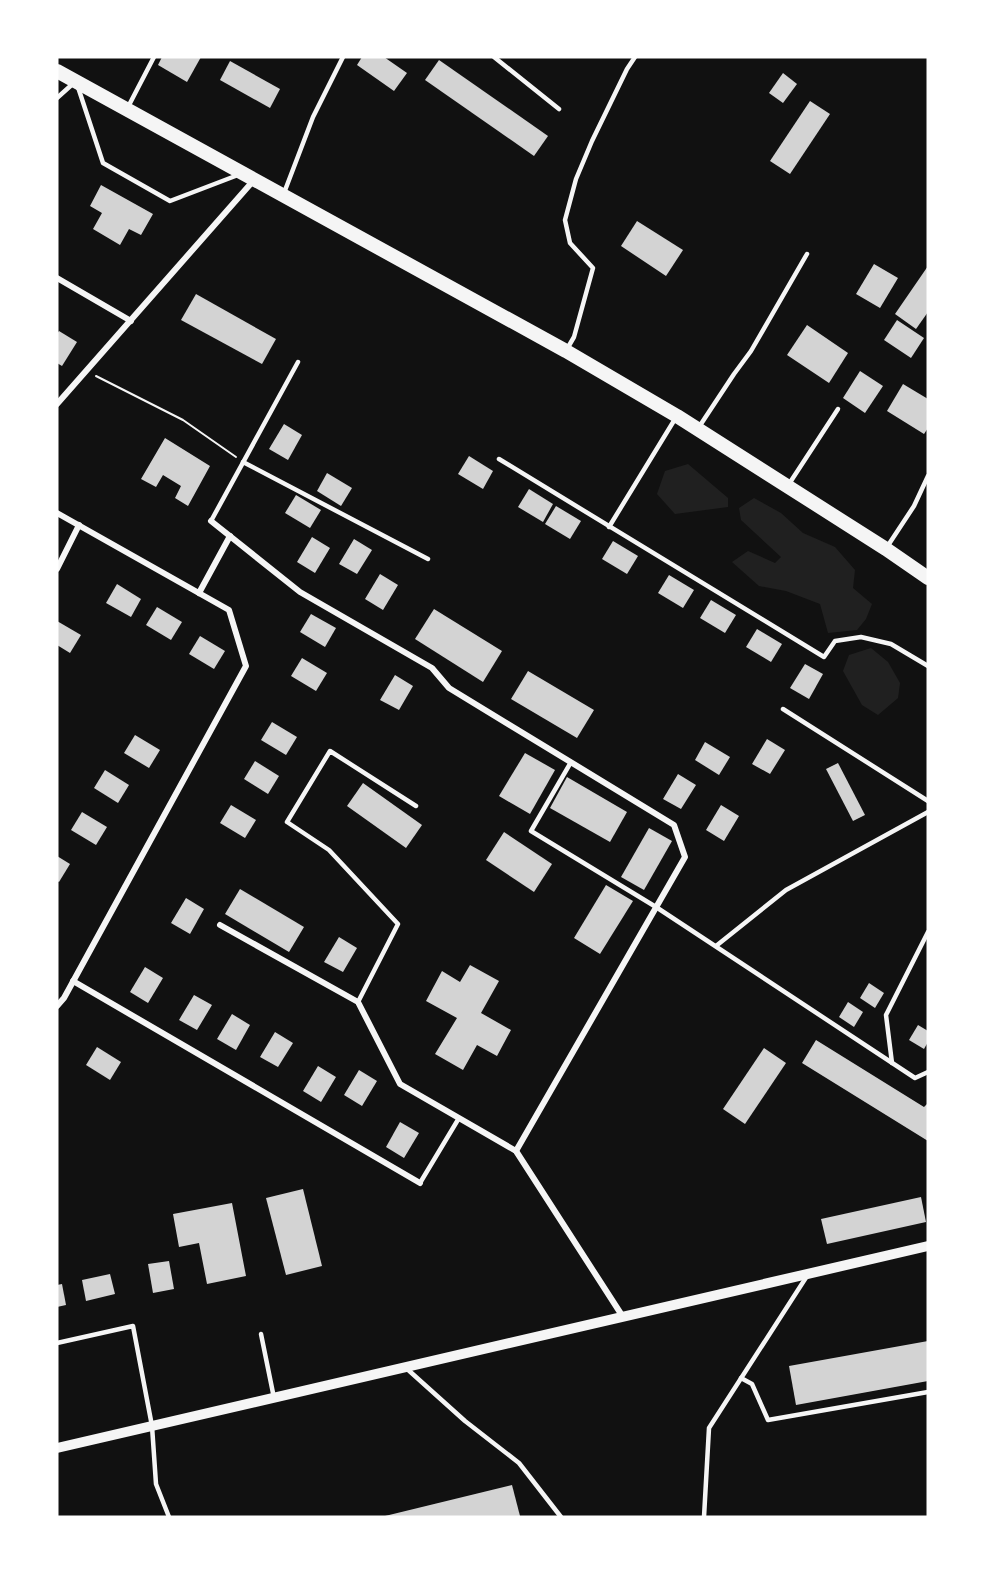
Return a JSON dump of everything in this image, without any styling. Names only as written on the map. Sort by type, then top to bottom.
[{"type":"highway","points":[[57,70],[566,351],[677,416],[925,573]]},
{"type":"street","points":[[57,404],[131,321],[249,176]]},
{"type":"street","points":[[57,278],[131,321]]},
{"type":"street","points":[[57,513],[229,610],[246,666],[64,998],[57,1006]]},
{"type":"street","points":[[211,522],[300,592],[432,668],[449,688],[674,825],[685,857],[516,1151]]},
{"type":"street","points":[[57,569],[79,525]]},
{"type":"street","points":[[199,593],[230,536]]},
{"type":"street","points":[[220,925],[358,1002],[400,1084],[516,1151],[623,1317]]},
{"type":"street","points":[[73,981],[420,1183]]},
{"type":"street","points":[[57,1448],[928,1246]]},
{"type":"lane","points":[[126,109],[154,57]]},
{"type":"lane","points":[[283,196],[313,117],[343,57]]},
{"type":"lane","points":[[494,57],[559,109]]},
{"type":"lane","points":[[566,351],[574,337],[593,268],[570,243],[565,220],[576,179],[592,141],[635,57]]},
{"type":"lane","points":[[57,98],[76,81],[103,163],[170,201],[249,176]]},
{"type":"lane","points":[[697,429],[751,351],[807,254]]},
{"type":"lane","points":[[211,522],[298,362]]},
{"type":"lane","points":[[787,486],[838,410]]},
{"type":"lane","points":[[609,527],[677,416]]},
{"type":"lane","points":[[499,459],[824,657],[835,641],[861,637],[891,644],[928,666]]},
{"type":"lane","points":[[243,462],[428,559]]},
{"type":"lane","points":[[886,549],[914,506],[928,476]]},
{"type":"lane","points":[[783,709],[928,801]]},
{"type":"lane","points":[[358,1002],[398,924],[329,850],[288,822],[330,751],[416,806]]},
{"type":"lane","points":[[571,762],[531,831],[657,907],[915,1078],[928,1072]]},
{"type":"lane","points":[[716,946],[786,890],[928,812]]},
{"type":"lane","points":[[892,1063],[886,1015],[928,932]]},
{"type":"lane","points":[[420,1183],[459,1118]]},
{"type":"lane","points":[[704,1517],[709,1428],[808,1274]]},
{"type":"lane","points":[[57,1343],[133,1326],[152,1426],[156,1484],[169,1517]]},
{"type":"lane","points":[[261,1334],[274,1398]]},
{"type":"lane","points":[[406,1368],[465,1421],[519,1463],[561,1517]]},
{"type":"lane","points":[[741,1378],[752,1384],[768,1420],[928,1392]]},
{"type":"path","points":[[87,371],[183,420],[243,462]]},
{"type":"shaded area","points":[[688,464],[728,498],[728,507],[675,514],[657,494],[665,471]]},
{"type":"shaded area","points":[[754,498],[781,513],[803,533],[835,547],[855,570],[853,588],[872,604],[866,619],[857,630],[828,633],[820,604],[786,591],[759,586],[732,562],[748,551],[775,563],[781,557],[741,520],[739,508]]},
{"type":"shaded area","points":[[871,648],[888,662],[900,683],[898,698],[878,715],[862,705],[843,671],[849,655]]},
{"type":"building","points":[[162,57],[201,57],[187,82],[158,65]]},
{"type":"building","points":[[362,57],[384,57],[407,73],[394,91],[357,65]]},
{"type":"building","points":[[439,60],[548,136],[534,156],[425,80]]},
{"type":"building","points":[[230,61],[280,89],[270,108],[220,80]]},
{"type":"building","points":[[783,73],[797,84],[783,103],[769,93]]},
{"type":"building","points":[[810,101],[830,114],[790,174],[770,161]]},
{"type":"building","points":[[101,185],[153,214],[141,235],[129,229],[120,245],[93,229],[102,213],[90,206]]},
{"type":"building","points":[[637,221],[683,250],[666,276],[621,246]]},
{"type":"building","points":[[874,264],[898,278],[880,308],[856,294]]},
{"type":"building","points":[[928,266],[928,312],[916,329],[895,314]]},
{"type":"building","points":[[196,294],[276,339],[262,364],[181,320]]},
{"type":"building","points":[[897,320],[924,338],[911,358],[884,340]]},
{"type":"building","points":[[807,325],[848,353],[829,383],[787,355]]},
{"type":"building","points":[[59,331],[77,342],[62,366],[57,363],[57,334]]},
{"type":"building","points":[[860,371],[883,386],[865,413],[843,398]]},
{"type":"building","points":[[903,384],[928,399],[928,428],[924,434],[887,411]]},
{"type":"building","points":[[284,424],[302,435],[288,460],[269,449]]},
{"type":"building","points":[[165,438],[210,466],[188,506],[175,498],[181,486],[163,475],[156,487],[141,479]]},
{"type":"building","points":[[469,456],[493,471],[483,489],[458,474]]},
{"type":"building","points":[[327,473],[352,488],[341,506],[317,491]]},
{"type":"building","points":[[529,489],[553,504],[543,522],[518,507]]},
{"type":"building","points":[[296,495],[321,510],[310,528],[285,513]]},
{"type":"building","points":[[556,506],[581,521],[570,539],[545,524]]},
{"type":"building","points":[[312,537],[330,548],[315,573],[297,562]]},
{"type":"building","points":[[354,539],[372,550],[357,574],[339,564]]},
{"type":"building","points":[[613,541],[638,556],[627,574],[602,559]]},
{"type":"building","points":[[380,574],[398,585],[383,610],[365,599]]},
{"type":"building","points":[[669,575],[694,590],[683,608],[658,593]]},
{"type":"building","points":[[117,584],[141,599],[131,617],[106,603]]},
{"type":"building","points":[[711,600],[736,615],[725,633],[700,618]]},
{"type":"building","points":[[157,607],[182,622],[171,640],[146,625]]},
{"type":"building","points":[[434,609],[502,651],[483,682],[415,639]]},
{"type":"building","points":[[311,614],[336,628],[325,647],[300,632]]},
{"type":"building","points":[[57,621],[81,635],[70,653],[57,645]]},
{"type":"building","points":[[757,629],[782,644],[771,662],[746,647]]},
{"type":"building","points":[[200,636],[225,651],[214,669],[189,654]]},
{"type":"building","points":[[302,658],[327,673],[316,691],[291,676]]},
{"type":"building","points":[[805,664],[823,674],[809,699],[790,688]]},
{"type":"building","points":[[528,671],[594,710],[577,738],[511,699]]},
{"type":"building","points":[[395,675],[413,686],[399,710],[380,700]]},
{"type":"building","points":[[272,722],[297,737],[286,755],[261,740]]},
{"type":"building","points":[[135,735],[160,750],[149,768],[124,753]]},
{"type":"building","points":[[767,739],[785,750],[770,774],[752,764]]},
{"type":"building","points":[[705,742],[730,757],[719,775],[695,760]]},
{"type":"building","points":[[525,753],[555,770],[530,814],[499,796]]},
{"type":"building","points":[[255,761],[279,776],[268,794],[244,779]]},
{"type":"building","points":[[838,763],[865,815],[853,821],[826,769]]},
{"type":"building","points":[[105,770],[129,785],[118,803],[94,788]]},
{"type":"building","points":[[678,774],[696,785],[681,809],[663,799]]},
{"type":"building","points":[[567,777],[627,812],[610,842],[550,808]]},
{"type":"building","points":[[363,783],[422,825],[406,848],[347,806]]},
{"type":"building","points":[[231,805],[256,820],[245,838],[220,823]]},
{"type":"building","points":[[721,805],[739,816],[724,841],[706,830]]},
{"type":"building","points":[[82,812],[107,827],[96,845],[71,830]]},
{"type":"building","points":[[649,828],[672,841],[644,890],[621,877]]},
{"type":"building","points":[[504,832],[552,864],[534,892],[486,860]]},
{"type":"building","points":[[57,856],[70,864],[59,882],[57,881]]},
{"type":"building","points":[[606,885],[633,901],[600,954],[574,938]]},
{"type":"building","points":[[240,889],[304,927],[289,952],[225,914]]},
{"type":"building","points":[[186,898],[204,909],[190,934],[171,923]]},
{"type":"building","points":[[339,937],[357,948],[343,972],[324,962]]},
{"type":"building","points":[[470,965],[499,981],[481,1013],[511,1030],[497,1056],[477,1045],[463,1070],[435,1054],[457,1018],[426,1001],[442,971],[460,982]]},
{"type":"building","points":[[145,967],[163,978],[148,1003],[130,992]]},
{"type":"building","points":[[869,983],[884,993],[875,1008],[860,998]]},
{"type":"building","points":[[194,995],[212,1005],[197,1030],[179,1020]]},
{"type":"building","points":[[848,1002],[863,1012],[854,1027],[839,1017]]},
{"type":"building","points":[[232,1014],[250,1025],[236,1050],[217,1039]]},
{"type":"building","points":[[918,1025],[928,1031],[928,1042],[924,1049],[909,1040]]},
{"type":"building","points":[[275,1032],[293,1043],[278,1067],[260,1057]]},
{"type":"building","points":[[816,1040],[924,1107],[928,1103],[928,1141],[802,1063]]},
{"type":"building","points":[[97,1047],[121,1062],[110,1080],[86,1065]]},
{"type":"building","points":[[764,1048],[786,1063],[745,1124],[723,1109]]},
{"type":"building","points":[[318,1066],[336,1077],[321,1102],[303,1091]]},
{"type":"building","points":[[359,1070],[377,1081],[362,1106],[344,1095]]},
{"type":"building","points":[[400,1122],[419,1133],[404,1158],[386,1147]]},
{"type":"building","points":[[303,1189],[322,1266],[286,1275],[266,1198]]},
{"type":"building","points":[[921,1197],[926,1222],[827,1244],[821,1219]]},
{"type":"building","points":[[232,1203],[246,1276],[207,1284],[199,1243],[179,1247],[173,1214]]},
{"type":"building","points":[[169,1261],[174,1289],[153,1293],[148,1264]]},
{"type":"building","points":[[110,1274],[115,1294],[86,1301],[82,1280]]},
{"type":"building","points":[[62,1284],[66,1305],[57,1307],[57,1285]]},
{"type":"building","points":[[928,1341],[928,1381],[796,1405],[789,1366]]},
{"type":"building","points":[[512,1485],[520,1516],[385,1517],[385,1516]]}]
